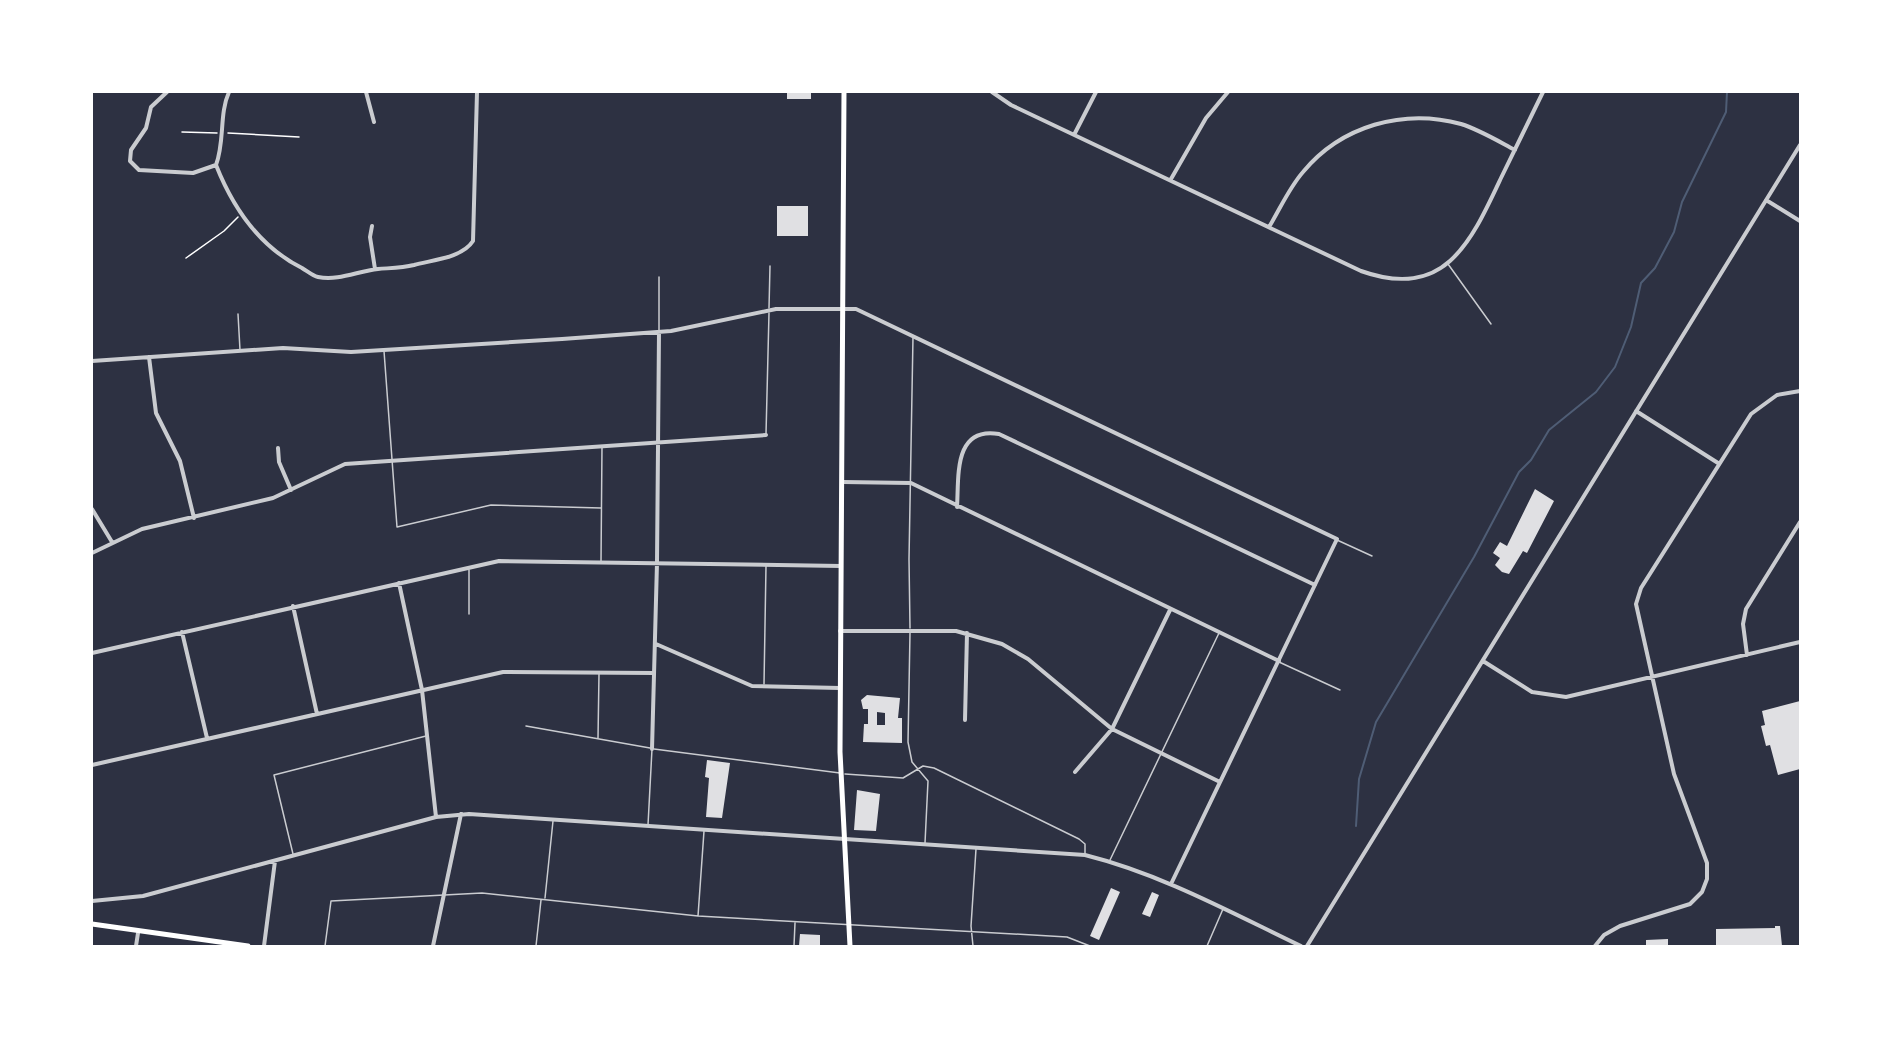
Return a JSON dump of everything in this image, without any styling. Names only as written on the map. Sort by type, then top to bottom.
[{"type":"main road","points":[[844,92],[840,688],[841,773],[850,946]]},
{"type":"main road","points":[[92,924],[138,933],[248,946]]},
{"type":"street","points":[[166,92],[151,107],[146,128],[131,150],[130,161],[139,170],[193,173],[216,165]]},
{"type":"street","points":[[229,92],[225,100],[216,165],[224,186],[264,244],[318,277],[344,277],[375,269],[396,269],[454,254],[469,246],[473,241],[477,92]]},
{"type":"street","points":[[366,92],[374,122]]},
{"type":"street","points":[[992,92],[1011,105],[1373,275],[1410,278],[1448,263],[1476,231],[1543,92]]},
{"type":"street","points":[[1075,134],[1096,92]]},
{"type":"street","points":[[1171,179],[1198,130],[1228,92]]},
{"type":"street","points":[[1269,227],[1293,185],[1311,162],[1335,143],[1377,123],[1407,118],[1443,120],[1477,130],[1515,150]]},
{"type":"street","points":[[1307,946],[1800,145]]},
{"type":"street","points":[[1766,200],[1800,220]]},
{"type":"street","points":[[372,226],[370,237],[375,269]]},
{"type":"street","points":[[92,361],[300,348],[351,352],[659,332],[695,328],[769,310],[856,309],[1337,540],[1171,884]]},
{"type":"street","points":[[652,749],[656,644],[659,332]]},
{"type":"street","points":[[149,357],[156,413],[180,461],[194,518]]},
{"type":"street","points":[[1595,946],[1611,930],[1689,904],[1705,887],[1707,863],[1674,774],[1636,613],[1638,595],[1718,463],[1758,406],[1777,395],[1800,391]]},
{"type":"street","points":[[1636,411],[1718,463]]},
{"type":"street","points":[[957,507],[960,461],[965,446],[983,434],[999,434],[1315,585]]},
{"type":"street","points":[[92,553],[142,529],[254,505],[291,490],[333,468],[391,460],[766,435]]},
{"type":"street","points":[[278,448],[279,462],[291,490]]},
{"type":"street","points":[[843,482],[911,483],[1279,661]]},
{"type":"street","points":[[92,509],[112,542]]},
{"type":"street","points":[[1747,655],[1743,624],[1746,609],[1800,522]]},
{"type":"street","points":[[92,653],[499,561],[841,566]]},
{"type":"street","points":[[399,583],[422,690],[436,817]]},
{"type":"street","points":[[293,606],[317,714]]},
{"type":"street","points":[[1075,772],[1112,729],[1170,610]]},
{"type":"street","points":[[840,631],[967,633],[1002,644],[1026,658],[1112,729],[1220,782]]},
{"type":"street","points":[[182,632],[207,738]]},
{"type":"street","points":[[965,720],[967,633]]},
{"type":"street","points":[[1483,661],[1528,690],[1555,697],[1652,678],[1800,642]]},
{"type":"street","points":[[656,644],[743,683],[764,688],[840,688]]},
{"type":"street","points":[[92,765],[508,672],[654,673]]},
{"type":"street","points":[[433,946],[461,814]]},
{"type":"street","points":[[92,901],[143,896],[436,817],[461,814],[1085,855],[1142,871],[1301,946]]},
{"type":"street","points":[[264,946],[275,861]]},
{"type":"street","points":[[136,946],[138,933]]},
{"type":"lane","points":[[1448,263],[1491,324]]},
{"type":"lane","points":[[766,435],[770,266]]},
{"type":"lane","points":[[658,277],[659,332]]},
{"type":"lane","points":[[238,314],[240,351]]},
{"type":"lane","points":[[913,337],[908,742],[910,756],[916,770],[928,781],[925,844]]},
{"type":"lane","points":[[384,350],[397,527],[491,505],[601,508]]},
{"type":"lane","points":[[601,562],[602,446]]},
{"type":"lane","points":[[1337,540],[1372,555]]},
{"type":"lane","points":[[764,688],[766,565]]},
{"type":"lane","points":[[469,568],[470,614]]},
{"type":"lane","points":[[1109,861],[1218,633]]},
{"type":"lane","points":[[1279,661],[1340,690]]},
{"type":"lane","points":[[598,739],[599,672]]},
{"type":"lane","points":[[526,726],[652,749],[841,773],[903,778],[923,766],[934,768],[1079,839],[1085,844],[1085,855]]},
{"type":"lane","points":[[293,856],[274,775],[427,736]]},
{"type":"lane","points":[[648,826],[652,749]]},
{"type":"lane","points":[[545,899],[554,821]]},
{"type":"lane","points":[[698,916],[704,830]]},
{"type":"lane","points":[[973,946],[976,847]]},
{"type":"lane","points":[[325,946],[331,901],[482,893],[698,916],[1067,937],[1090,946]]},
{"type":"lane","points":[[536,946],[541,899]]},
{"type":"lane","points":[[1207,946],[1223,909]]},
{"type":"lane","points":[[794,946],[795,923]]},
{"type":"path","points":[[182,132],[299,137]]},
{"type":"path","points":[[186,258],[196,248],[224,231],[242,211]]},
{"type":"building","points":[[787,92],[811,92],[811,99],[787,99]]},
{"type":"building","points":[[777,206],[808,206],[808,236],[777,236]]},
{"type":"building","points":[[1535,489],[1554,501],[1527,553],[1523,551],[1509,574],[1502,572],[1495,565],[1500,558],[1493,553],[1500,542],[1507,546]]},
{"type":"building","points":[[867,695],[900,698],[898,718],[902,718],[902,743],[863,742],[864,724],[868,724],[868,709],[863,709],[861,700]],"holes":[[[877,712],[885,713],[885,725],[877,725]]]},
{"type":"building","points":[[1800,701],[1800,769],[1778,775],[1770,745],[1766,746],[1761,726],[1765,725],[1762,711]]},
{"type":"building","points":[[707,760],[730,763],[722,818],[706,817],[709,778],[705,777]]},
{"type":"building","points":[[857,790],[880,794],[876,831],[854,830]]},
{"type":"building","points":[[1111,888],[1120,892],[1099,940],[1090,936]]},
{"type":"building","points":[[1152,892],[1159,895],[1150,917],[1142,914]]},
{"type":"building","points":[[1775,926],[1780,926],[1782,946],[1716,946],[1716,929],[1775,928]]},
{"type":"building","points":[[800,934],[820,935],[820,946],[799,946]]},
{"type":"building","points":[[1668,939],[1668,946],[1646,946],[1646,940]]},
{"type":"waterway","points":[[1356,826],[1359,779],[1376,722],[1474,557],[1519,472],[1531,460],[1549,430],[1596,392],[1615,367],[1631,327],[1641,283],[1655,268],[1674,232],[1682,202],[1726,112],[1727,92]]}]
